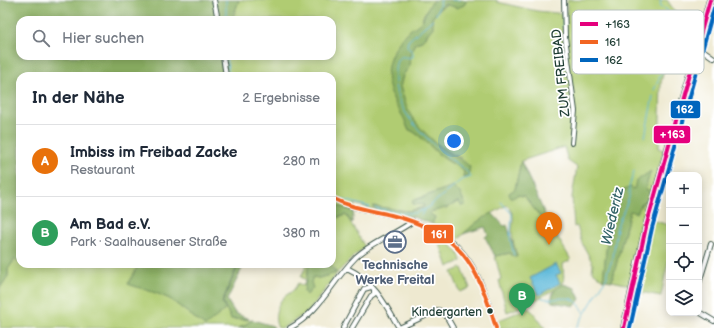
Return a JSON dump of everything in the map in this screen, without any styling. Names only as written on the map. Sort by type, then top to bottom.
[{"type":"main road","points":[[704,22],[710,0]]},
{"type":"main road","points":[[624,328],[646,227],[689,74]]},
{"type":"street","points":[[214,0],[217,16]]},
{"type":"street","name":"ZUM FREIBAD","points":[[564,0],[565,37],[575,106],[572,143]]},
{"type":"street","points":[[704,52],[714,58]]},
{"type":"street","points":[[224,60],[225,72]]},
{"type":"street","points":[[336,200],[356,208],[413,221],[432,228],[445,236],[458,247],[471,263],[484,288],[496,328]]},
{"type":"street","points":[[290,328],[312,312],[332,285],[363,252],[413,221]]},
{"type":"street","points":[[702,271],[711,244]]},
{"type":"street","points":[[347,268],[360,275],[380,295],[399,328],[438,310],[444,312],[453,328]]},
{"type":"street","points":[[343,328],[364,289],[371,287]]},
{"type":"street","points":[[352,328],[371,296],[374,294],[374,290]]},
{"type":"street","points":[[702,314],[714,321]]},
{"type":"green space","points":[[0,0],[239,0],[233,16],[16,16],[16,60],[222,60],[223,72],[16,72],[16,260],[8,269],[8,276],[0,288]]},
{"type":"green space","points":[[239,0],[434,0],[424,14],[421,22],[390,57],[390,89],[398,108],[404,115],[408,129],[419,136],[443,157],[460,168],[464,172],[463,177],[468,176],[461,158],[429,138],[415,123],[406,108],[400,87],[403,75],[409,67],[409,54],[415,43],[422,41],[433,27],[432,18],[442,7],[449,5],[464,5],[467,0],[497,0],[497,2],[537,11],[567,14],[567,0],[667,0],[674,10],[572,10],[572,74],[663,74],[661,83],[659,148],[664,150],[652,192],[645,190],[650,172],[634,189],[607,242],[603,280],[592,271],[593,264],[582,243],[577,226],[574,227],[572,197],[577,167],[568,161],[564,147],[521,161],[515,189],[517,195],[524,196],[543,220],[548,221],[571,260],[563,264],[564,281],[561,286],[530,303],[528,302],[526,305],[507,312],[495,256],[511,253],[517,256],[512,234],[513,216],[507,205],[477,222],[457,240],[432,224],[435,217],[429,214],[430,212],[449,207],[459,201],[461,204],[464,200],[442,190],[413,201],[424,205],[423,207],[408,211],[374,207],[376,210],[355,204],[354,211],[338,206],[336,209],[336,72],[223,72],[222,60],[336,60],[336,16],[233,16]]},
{"type":"green space","points":[[434,0],[467,0],[464,5],[457,8],[445,4],[432,18],[433,27],[422,41],[415,43],[410,54],[409,67],[403,75],[400,87],[412,117],[422,129],[440,147],[462,160],[470,167],[468,177],[463,178],[464,172],[462,170],[443,157],[414,132],[408,129],[392,96],[387,78],[389,61],[398,44],[408,31],[420,23]]},
{"type":"green space","points":[[521,161],[548,221],[543,220],[524,196],[517,195],[515,197],[510,197],[509,193],[515,189]]},
{"type":"green space","points":[[651,171],[645,189],[652,192],[650,198],[642,203],[637,213],[630,211],[612,281],[603,280],[607,242],[616,193],[631,187],[634,189],[636,181]]},
{"type":"green space","points":[[453,186],[461,194],[465,205],[461,206],[459,201],[449,207],[430,212],[430,214],[435,217],[432,224],[413,217],[376,210],[373,206],[408,211],[423,208],[424,205],[413,204],[412,201]]},
{"type":"green space","points":[[650,198],[635,254],[630,285],[612,281],[630,211],[637,212],[642,203]]},
{"type":"green space","points":[[338,206],[354,211],[352,223],[346,215],[336,218],[336,209]]},
{"type":"green space","points":[[492,213],[504,226],[507,225],[517,257],[513,257],[510,253],[495,256],[485,237],[488,235],[485,227],[463,234],[477,222]]},
{"type":"green space","points":[[346,215],[365,247],[338,272],[309,311],[283,328],[278,328],[276,324],[276,313],[279,305],[283,298],[293,291],[298,283],[303,286],[306,280],[301,277],[305,268],[308,268],[304,291],[313,277],[319,278],[336,273],[333,268],[336,268],[336,218]]},
{"type":"green space","points":[[651,220],[666,224],[666,272],[661,296],[635,291]]},
{"type":"green space","points":[[444,237],[459,254],[461,261],[448,267],[438,238]]},
{"type":"green space","points":[[15,259],[16,268],[137,268],[128,284],[170,299],[205,326],[222,302],[237,268],[223,302],[231,319],[253,320],[239,328],[0,328],[0,288],[8,276],[8,269]]},
{"type":"green space","points":[[137,268],[236,268],[222,302],[225,310],[205,326],[170,299],[128,284]]},
{"type":"green space","points":[[237,268],[242,268],[227,300],[235,313],[249,319],[231,319],[223,302]]},
{"type":"green space","points":[[308,268],[333,268],[336,273],[319,278],[313,277],[311,282],[313,288],[307,295],[304,291]]},
{"type":"green space","points":[[462,268],[470,288],[460,292],[452,272]]},
{"type":"green space","points":[[563,284],[575,288],[580,299],[575,306],[552,302],[551,300],[554,290]]},
{"type":"green space","points":[[528,308],[533,312],[545,328],[500,328],[497,321]]},
{"type":"green space","points":[[253,320],[273,326],[274,328],[239,328]]},
{"type":"water","points":[[556,264],[561,273],[556,275],[560,283],[539,295],[530,278]]},
{"type":"waterway","points":[[226,0],[226,16]]},
{"type":"waterway","points":[[436,15],[441,0]]},
{"type":"waterway","points":[[452,0],[459,0]]},
{"type":"waterway","points":[[562,0],[563,27]]},
{"type":"waterway","name":"Wiederitz","points":[[661,0],[660,5],[667,10]]},
{"type":"waterway","points":[[433,19],[408,41],[407,47],[413,52],[413,57],[399,58],[395,69],[396,88],[399,100],[405,111],[420,131],[471,176]]},
{"type":"waterway","points":[[227,60],[228,72]]},
{"type":"waterway","name":"Wiederitz","points":[[654,90],[661,74]]},
{"type":"waterway","name":"Wiederitz","points":[[645,137],[653,96]]},
{"type":"waterway","name":"Wiederitz","points":[[576,328],[607,277],[607,272],[613,258],[617,226],[629,198],[629,187],[634,171]]},
{"type":"waterway","points":[[375,208],[401,213],[415,213],[426,209],[461,180],[471,177]]},
{"type":"waterway","points":[[336,196],[340,199],[370,207]]},
{"type":"waterway","points":[[501,202],[512,214],[510,238],[514,256]]},
{"type":"waterway","points":[[421,215],[425,210]]},
{"type":"waterway","points":[[542,298],[572,299],[576,301],[584,314]]},
{"type":"transit line","name":"+163","points":[[704,21],[710,0]]},
{"type":"transit line","name":"162","points":[[704,43],[714,8]]},
{"type":"transit line","name":"+163","points":[[624,328],[646,227],[689,74]]},
{"type":"transit line","name":"162","points":[[630,328],[652,228],[695,74]]},
{"type":"transit line","name":"161","points":[[336,200],[353,206],[415,222],[450,241],[472,268],[481,285],[496,328]]},
{"type":"place","name":"Technische Werke Freital","points":[[395,242]]},
{"type":"place","name":"Imbiss im Freibad Zacke","points":[[549,245]]},
{"type":"place","name":"Kindergarten","points":[[490,311]]},
{"type":"place","name":"Am Bad e.V.","points":[[522,316]]}]
